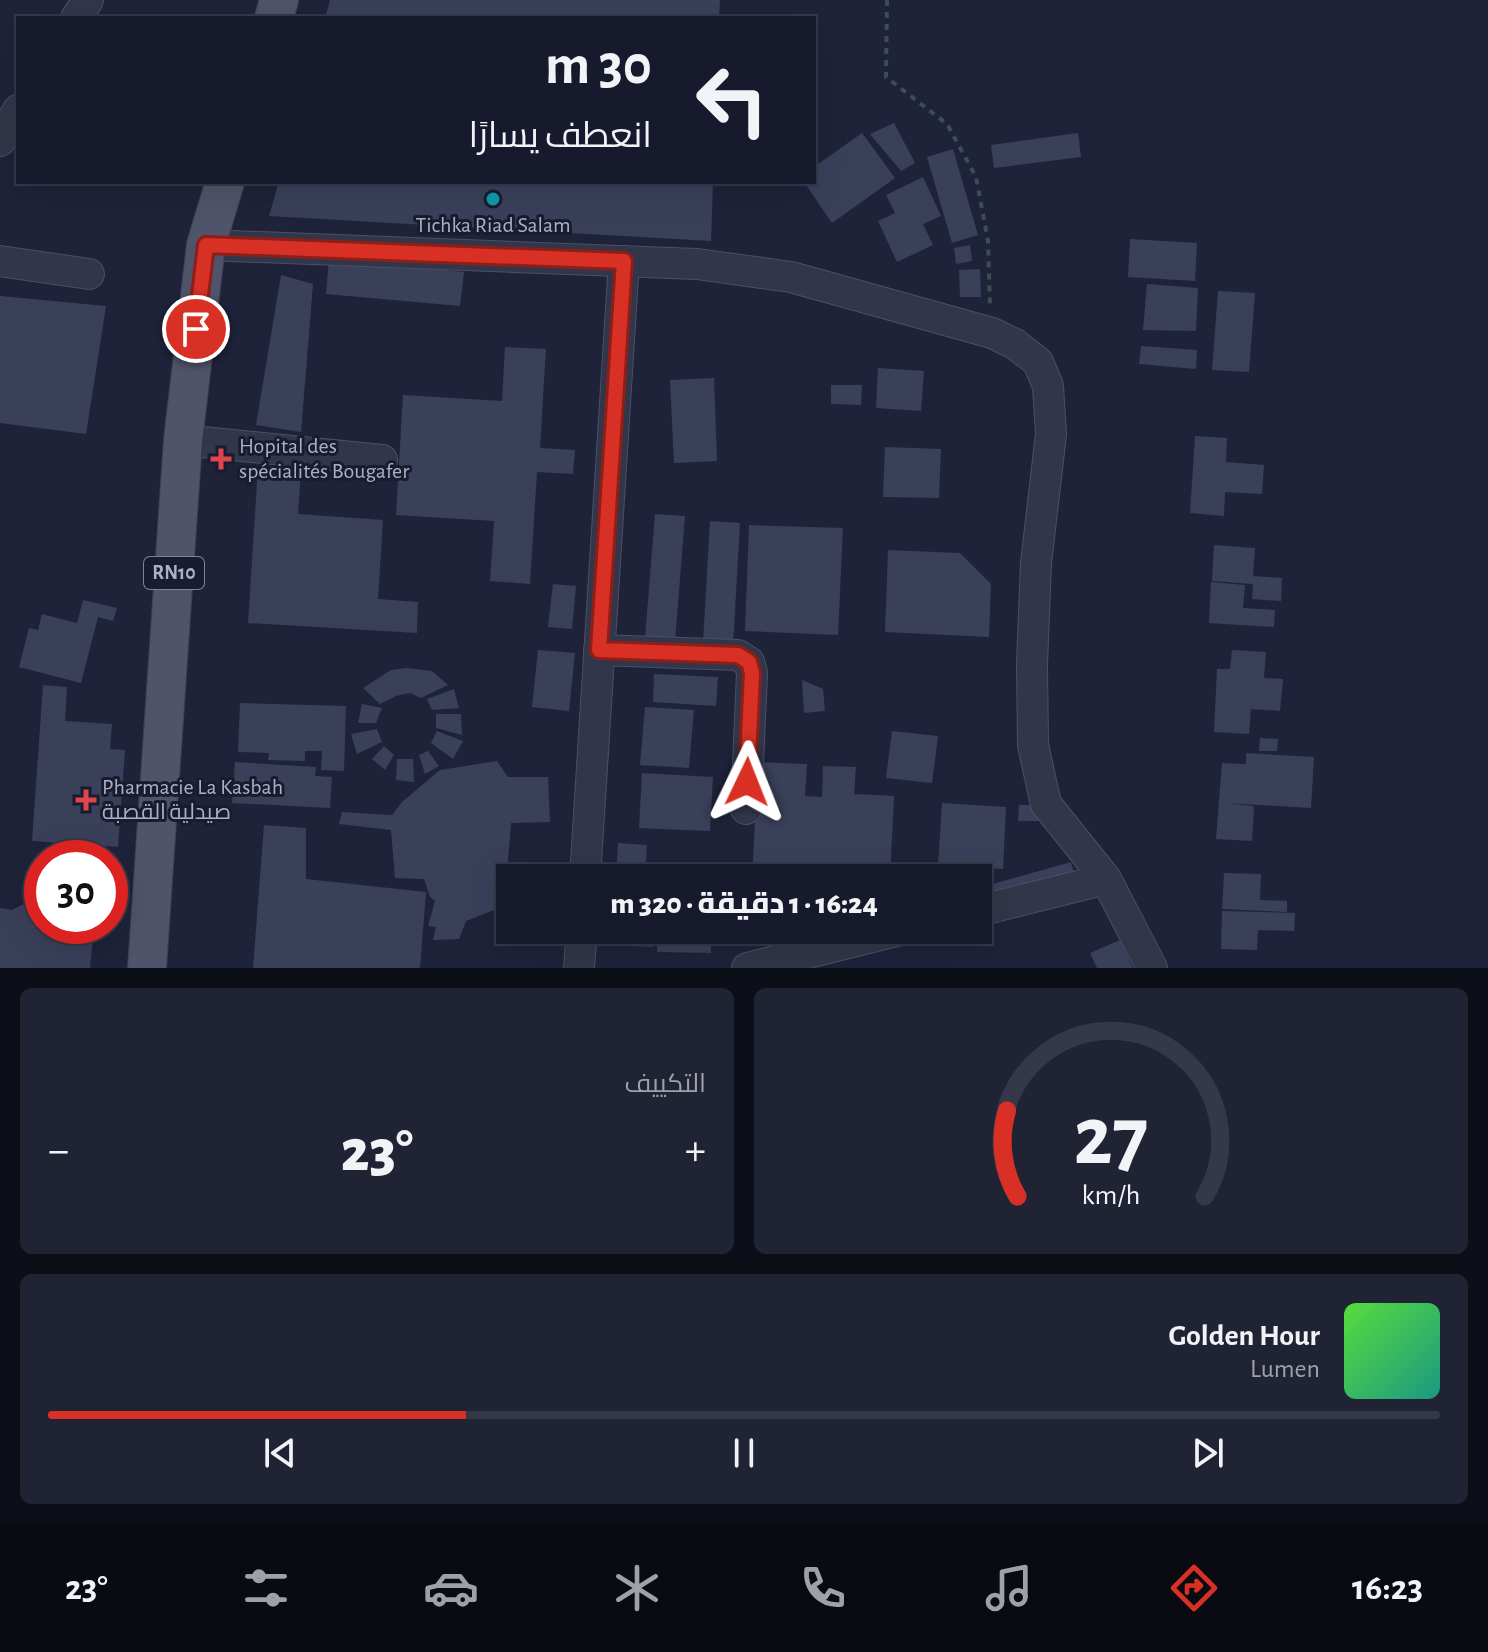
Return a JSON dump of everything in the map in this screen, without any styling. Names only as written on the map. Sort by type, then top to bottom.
[{"type":"main road","name":"RN10","points":[[147,968],[183,440],[206,245],[224,184]]},
{"type":"street","points":[[0,141],[11,108]]},
{"type":"street","points":[[206,245],[697,264],[791,277],[992,333],[1015,344],[1038,362],[1048,386],[1051,434],[1036,563],[1033,745],[1046,804],[1106,879],[1152,968]]},
{"type":"street","points":[[0,261],[89,274]]},
{"type":"street","points":[[586,864],[624,261]]},
{"type":"street","points":[[183,440],[382,460]]},
{"type":"street","points":[[599,650],[738,655],[749,662],[752,673],[746,809]]},
{"type":"street","points":[[992,908],[1106,879]]},
{"type":"street","points":[[579,968],[581,944]]},
{"type":"street","points":[[747,968],[844,944]]},
{"type":"path","points":[[887,0],[886,77],[947,124],[976,177],[988,241],[992,333]]},
{"type":"building","points":[[330,0],[720,0],[719,16],[326,16]]},
{"type":"building","points":[[894,123],[915,163],[901,171],[870,134]]},
{"type":"building","points":[[862,133],[895,178],[832,223],[805,184],[816,184],[816,166]]},
{"type":"building","points":[[1078,133],[1081,157],[994,168],[991,145]]},
{"type":"building","points":[[953,149],[978,235],[952,243],[927,157]]},
{"type":"building","points":[[923,177],[941,216],[923,224],[933,245],[897,262],[878,221],[895,213],[886,195]]},
{"type":"building","name":"Tichka Riad Salam","points":[[278,184],[713,184],[711,241],[269,216]]},
{"type":"building","points":[[1130,239],[1197,243],[1195,281],[1128,277]]},
{"type":"building","points":[[970,245],[972,261],[956,264],[954,248]]},
{"type":"building","points":[[329,259],[464,272],[460,306],[326,294]]},
{"type":"building","points":[[980,269],[981,297],[960,297],[959,270]]},
{"type":"building","points":[[281,275],[313,284],[301,432],[256,425]]},
{"type":"building","points":[[1147,284],[1198,288],[1196,331],[1143,330]]},
{"type":"building","points":[[1218,291],[1255,293],[1249,372],[1212,370]]},
{"type":"building","points":[[0,296],[106,306],[86,434],[0,423]]},
{"type":"building","points":[[1141,346],[1197,350],[1196,369],[1139,364]]},
{"type":"building","points":[[505,347],[546,349],[540,448],[575,450],[573,474],[537,472],[530,584],[490,581],[494,521],[396,515],[403,395],[502,401]]},
{"type":"building","points":[[878,368],[924,371],[921,411],[876,408]]},
{"type":"building","points":[[714,378],[717,461],[674,463],[670,380]]},
{"type":"building","points":[[831,385],[862,385],[861,405],[831,404]]},
{"type":"building","points":[[1195,436],[1227,438],[1226,462],[1264,465],[1262,494],[1225,492],[1224,516],[1190,513]]},
{"type":"building","points":[[885,447],[941,449],[939,498],[883,497]]},
{"type":"building","points":[[258,467],[301,470],[298,514],[383,520],[378,599],[418,602],[417,633],[248,623]]},
{"type":"building","points":[[655,514],[685,516],[675,641],[645,638]]},
{"type":"building","points":[[710,521],[740,523],[733,645],[703,643]]},
{"type":"building","points":[[749,525],[843,528],[838,635],[745,631]]},
{"type":"building","points":[[1214,545],[1255,548],[1253,576],[1282,578],[1281,601],[1252,599],[1253,584],[1212,581]]},
{"type":"building","points":[[888,550],[960,553],[991,584],[989,637],[885,632]]},
{"type":"building","points":[[1211,582],[1245,585],[1243,608],[1275,610],[1274,627],[1209,623]]},
{"type":"building","points":[[553,584],[576,586],[572,629],[548,627]]},
{"type":"building","points":[[83,600],[117,608],[113,621],[98,617],[81,683],[19,667],[29,628],[38,630],[42,614],[77,623]]},
{"type":"building","points":[[538,650],[575,653],[569,711],[532,707]]},
{"type":"building","points":[[1232,650],[1266,652],[1264,678],[1283,679],[1280,711],[1251,709],[1249,734],[1214,732],[1217,669],[1230,669]]},
{"type":"building","points":[[391,670],[432,671],[448,685],[421,698],[410,693],[380,704],[363,688]]},
{"type":"building","points":[[654,674],[718,677],[716,706],[653,702]]},
{"type":"building","points":[[802,680],[823,689],[825,711],[804,713]]},
{"type":"building","points":[[43,685],[67,687],[65,721],[112,724],[110,749],[125,750],[119,840],[32,840]]},
{"type":"building","points":[[454,689],[459,708],[432,710],[427,699]]},
{"type":"building","points":[[240,703],[346,706],[344,771],[321,770],[322,751],[305,751],[305,761],[268,760],[269,753],[238,752]]},
{"type":"building","points":[[362,704],[382,708],[376,723],[358,723]]},
{"type":"building","points":[[645,707],[694,710],[689,768],[640,765]]},
{"type":"building","points":[[436,714],[461,714],[462,735],[436,728]]},
{"type":"building","points":[[377,729],[382,742],[357,754],[351,734]]},
{"type":"building","points":[[437,731],[463,741],[453,759],[431,743]]},
{"type":"building","points":[[892,731],[938,736],[932,783],[886,778]]},
{"type":"building","points":[[1260,738],[1278,739],[1277,751],[1259,751]]},
{"type":"building","points":[[384,746],[394,755],[385,770],[372,759]]},
{"type":"building","points":[[428,751],[439,766],[425,774],[419,755]]},
{"type":"building","points":[[1246,753],[1314,757],[1311,808],[1225,803],[1254,806],[1252,841],[1216,839],[1222,763],[1246,764]]},
{"type":"building","points":[[397,759],[413,759],[414,782],[396,780]]},
{"type":"building","points":[[497,761],[508,777],[548,777],[550,822],[511,823],[508,864],[496,864],[496,909],[466,921],[459,939],[433,940],[436,927],[428,926],[435,901],[430,897],[424,879],[395,878],[391,830],[339,824],[342,812],[392,815],[402,802],[440,770]]},
{"type":"building","points":[[235,762],[316,767],[315,776],[332,777],[330,808],[232,803]]},
{"type":"building","points":[[758,762],[807,764],[805,796],[822,797],[823,766],[856,767],[854,794],[894,796],[891,864],[753,864]]},
{"type":"building","points":[[642,773],[713,777],[710,831],[639,828]]},
{"type":"building","points":[[942,803],[1006,807],[1003,869],[992,868],[992,864],[938,864]]},
{"type":"building","points":[[1019,805],[1040,805],[1040,821],[1018,821]]},
{"type":"building","points":[[264,825],[306,828],[306,879],[426,892],[420,968],[253,968]]},
{"type":"building","points":[[618,843],[647,845],[646,864],[617,864]]},
{"type":"building","points":[[1071,862],[1075,877],[992,894],[992,884]]},
{"type":"building","points":[[1224,873],[1261,874],[1260,900],[1287,901],[1287,912],[1222,909]]},
{"type":"building","points":[[24,904],[24,944],[92,944],[90,968],[0,968],[0,908],[12,910]]},
{"type":"building","points":[[1222,911],[1295,913],[1294,931],[1258,930],[1257,950],[1221,949]]},
{"type":"building","points":[[1120,940],[1133,968],[1097,968],[1090,953]]},
{"type":"building","points":[[613,944],[653,944],[653,947]]},
{"type":"building","points":[[657,944],[711,944],[711,953],[657,952]]},
{"type":"place","name":"Tichka Riad Salam","points":[[493,199]]},
{"type":"place","name":"Hopital des spécialités Bougafer","points":[[221,459]]},
{"type":"place","name":"Pharmacie La Kasbah صيدلية القصبة","points":[[86,800]]},
{"type":"route","points":[[196,329],[206,245],[624,261],[599,650],[738,655],[749,662],[752,673],[747,782]]}]
